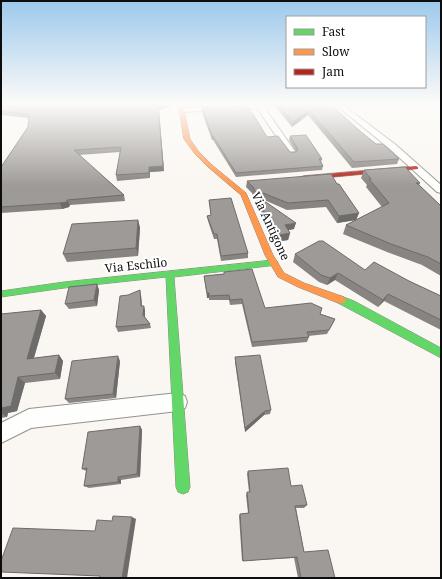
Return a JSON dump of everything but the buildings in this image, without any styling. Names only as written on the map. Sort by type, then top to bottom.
[{"type":"street","name":"Via Antigone","points":[[186,132],[187,139],[197,153],[244,194],[274,263],[281,275],[301,285],[351,304],[441,354]]},
{"type":"street","points":[[278,132],[292,152]]},
{"type":"street","points":[[375,132],[439,186]]},
{"type":"street","points":[[294,178],[416,168]]},
{"type":"street","points":[[232,183],[247,182]]},
{"type":"street","name":"Via Eschilo","points":[[1,294],[64,285],[274,263]]},
{"type":"street","points":[[170,274],[183,487]]},
{"type":"street","points":[[1,433],[29,419],[178,402]]},
{"type":"traffic: fast","points":[[1,294],[64,285],[274,263]]},
{"type":"traffic: fast","points":[[170,274],[183,487]]},
{"type":"traffic: fast","points":[[341,300],[441,353]]},
{"type":"traffic: slow","points":[[186,132],[187,139],[197,153],[210,166],[244,194],[269,255],[281,275],[301,285],[341,300]]},
{"type":"traffic: jam","points":[[303,178],[416,168]]}]
